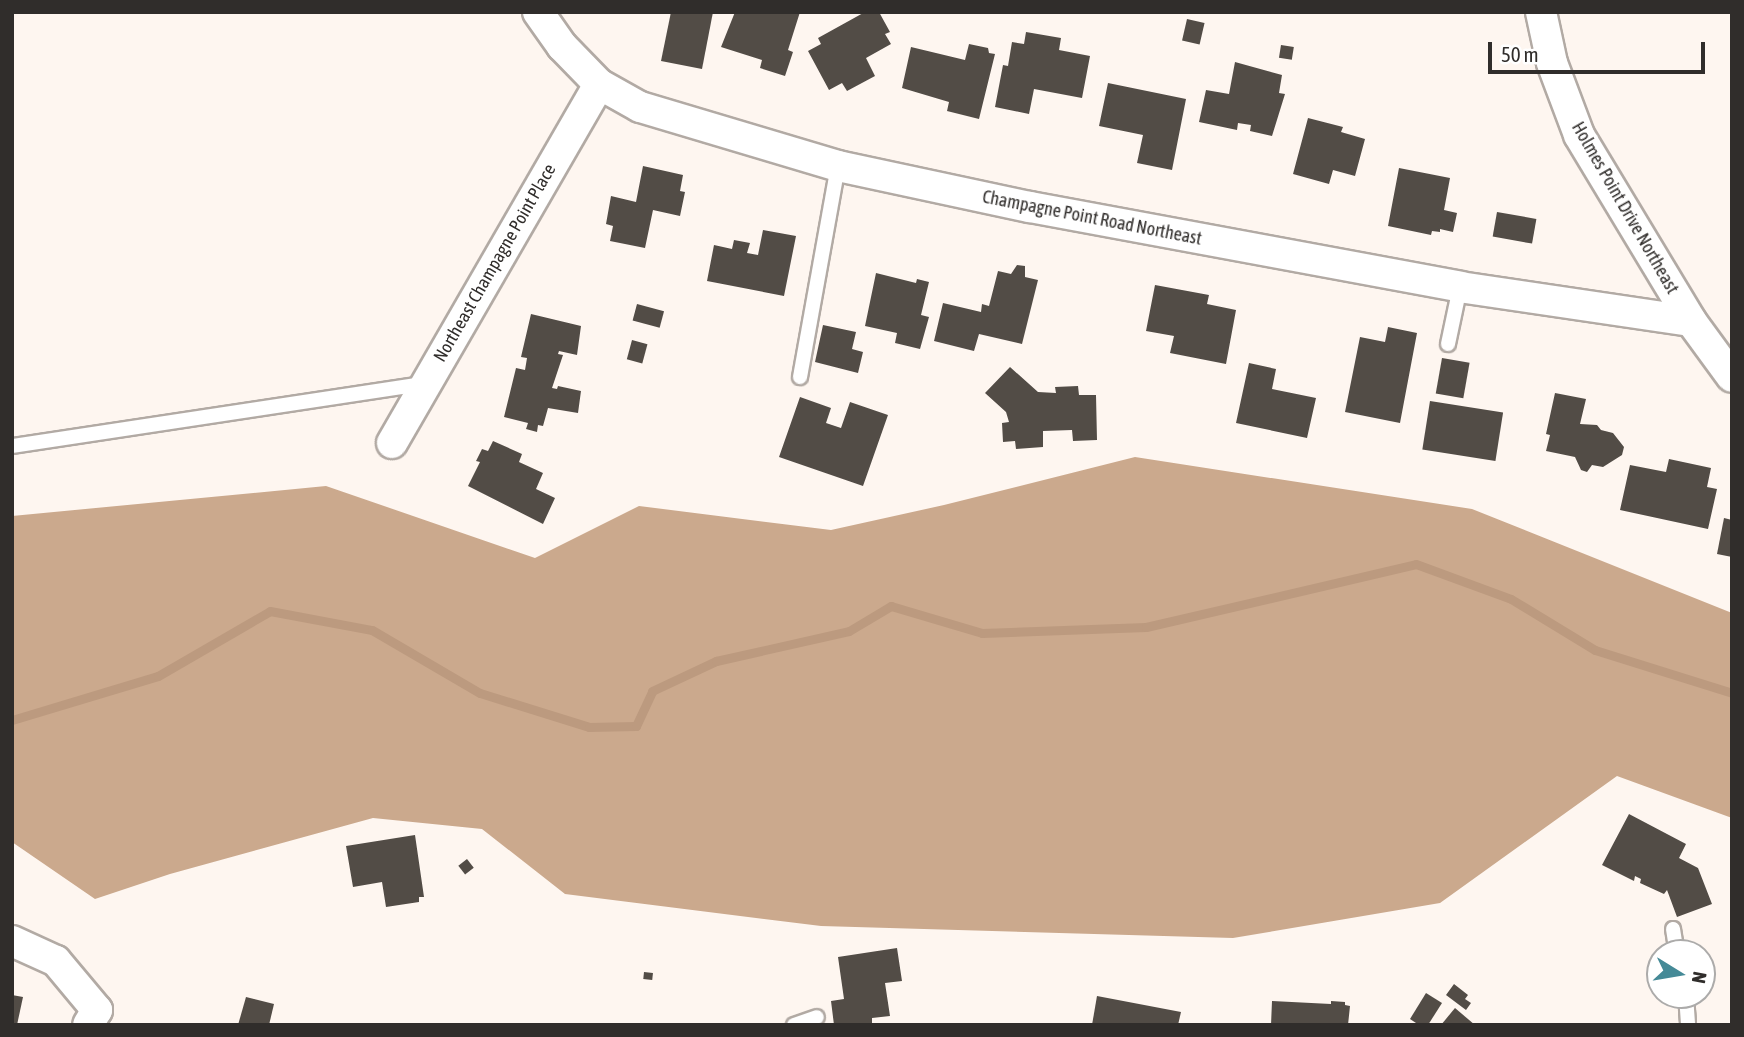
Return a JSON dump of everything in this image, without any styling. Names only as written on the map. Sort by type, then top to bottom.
[{"type":"street","name":"Champagne Point Road Northeast","points":[[538,12],[562,46],[600,84],[640,107],[838,166],[1030,207],[1460,287],[1690,321]]},
{"type":"street","name":"Holmes Point Drive Northeast","points":[[1541,12],[1552,63],[1579,135],[1690,321],[1732,377]]},
{"type":"street","name":"Northeast Champagne Point Place","points":[[392,443],[600,84]]},
{"type":"street","points":[[12,941],[56,961],[93,1018]]},
{"type":"lane","points":[[800,377],[838,166]]},
{"type":"lane","points":[[1448,344],[1460,287]]},
{"type":"lane","points":[[12,446],[425,384]]},
{"type":"lane","points":[[1673,929],[1675,939]]},
{"type":"lane","points":[[794,1025],[817,1017]]},
{"type":"shaded area","points":[[1135,457],[1472,509],[1732,613],[1732,818],[1617,776],[1440,903],[1233,938],[821,926],[565,894],[482,829],[373,818],[170,874],[95,899],[12,842],[12,516],[326,486],[535,558],[639,506],[831,530]]},
{"type":"building","points":[[671,12],[713,12],[702,69],[661,61]]},
{"type":"building","points":[[735,12],[800,12],[788,50],[793,52],[785,76],[760,68],[762,60],[721,47]]},
{"type":"building","points":[[865,12],[879,12],[890,32],[885,34],[891,44],[866,58],[875,76],[847,91],[842,83],[829,90],[808,51],[821,44],[818,38]]},
{"type":"building","points":[[1187,19],[1205,23],[1200,44],[1182,40]]},
{"type":"building","points":[[1026,32],[1061,38],[1059,50],[1090,56],[1082,98],[1034,89],[1029,114],[995,107],[1003,65],[1008,66],[1012,42],[1024,44]]},
{"type":"building","points":[[969,44],[988,48],[989,53],[995,54],[979,119],[947,111],[949,102],[902,88],[911,47],[965,60]]},
{"type":"building","points":[[1281,45],[1294,47],[1292,60],[1279,58]]},
{"type":"building","points":[[1235,62],[1282,75],[1279,93],[1285,94],[1272,136],[1250,131],[1251,125],[1238,123],[1237,130],[1199,122],[1206,90],[1229,94]]},
{"type":"building","points":[[1108,83],[1186,99],[1172,170],[1137,163],[1143,135],[1099,126]]},
{"type":"building","points":[[1308,118],[1343,127],[1341,132],[1365,139],[1355,176],[1333,170],[1329,184],[1293,174]]},
{"type":"building","points":[[643,166],[683,175],[680,191],[685,192],[680,216],[653,210],[645,248],[610,241],[613,226],[606,224],[611,196],[636,202]]},
{"type":"building","points":[[1399,168],[1450,178],[1444,210],[1457,213],[1453,232],[1440,229],[1440,232],[1432,231],[1431,235],[1388,226]]},
{"type":"building","points":[[1497,212],[1536,219],[1532,244],[1493,237]]},
{"type":"building","points":[[763,230],[796,236],[784,296],[707,281],[714,245],[732,249],[734,240],[750,243],[747,253],[758,255]]},
{"type":"building","points":[[1017,265],[1025,266],[1025,277],[1038,280],[1022,344],[979,334],[974,351],[934,341],[943,303],[981,312],[982,304],[989,306],[998,271],[1011,274]]},
{"type":"building","points":[[876,273],[916,283],[917,279],[929,282],[921,315],[929,317],[920,349],[895,343],[897,333],[865,326]]},
{"type":"building","points":[[1155,285],[1209,295],[1207,304],[1236,310],[1226,364],[1170,353],[1174,336],[1146,331]]},
{"type":"building","points":[[637,304],[664,311],[660,328],[633,320]]},
{"type":"building","points":[[531,314],[581,326],[577,355],[559,351],[558,354],[563,355],[552,388],[557,389],[558,386],[581,391],[578,413],[548,408],[543,426],[538,425],[537,432],[526,429],[528,423],[504,417],[516,368],[525,370],[527,358],[521,357]]},
{"type":"building","points":[[823,325],[856,332],[852,349],[863,352],[858,373],[815,362]]},
{"type":"building","points":[[1388,327],[1417,333],[1400,423],[1345,412],[1360,337],[1385,342]]},
{"type":"building","points":[[632,340],[647,344],[642,363],[627,359]]},
{"type":"building","points":[[1442,358],[1470,363],[1463,398],[1436,393]]},
{"type":"building","points":[[1249,363],[1276,369],[1272,389],[1316,398],[1307,438],[1236,423]]},
{"type":"building","points":[[1010,367],[1038,392],[1056,393],[1055,387],[1078,386],[1079,395],[1096,395],[1097,440],[1073,441],[1072,430],[1043,431],[1043,447],[1016,449],[1015,441],[1003,442],[1002,423],[1009,422],[1006,412],[985,393]]},
{"type":"building","points":[[1555,393],[1586,399],[1580,424],[1597,425],[1601,430],[1613,433],[1624,447],[1622,455],[1603,467],[1592,465],[1587,472],[1581,470],[1575,457],[1546,451],[1550,435],[1546,434]]},
{"type":"building","points":[[800,397],[831,408],[826,423],[841,428],[850,402],[888,415],[863,486],[779,457]]},
{"type":"building","points":[[1430,401],[1503,413],[1495,461],[1422,449]]},
{"type":"building","points":[[493,441],[522,454],[519,462],[543,473],[536,489],[555,498],[543,524],[468,486],[480,462],[476,461],[482,449],[488,451]]},
{"type":"building","points":[[1669,459],[1711,468],[1707,487],[1717,489],[1708,529],[1620,510],[1630,465],[1666,472]]},
{"type":"building","points":[[1724,518],[1732,520],[1732,557],[1717,554]]},
{"type":"building","points":[[1629,814],[1686,844],[1679,858],[1698,868],[1712,904],[1677,917],[1667,890],[1664,894],[1640,883],[1641,879],[1635,876],[1634,881],[1602,865]]},
{"type":"building","points":[[415,835],[424,897],[419,897],[419,902],[386,907],[382,882],[353,887],[346,846]]},
{"type":"building","points":[[467,859],[474,868],[465,874],[458,866]]},
{"type":"building","points":[[897,948],[902,981],[885,983],[890,1016],[872,1018],[872,1025],[834,1025],[831,1001],[844,999],[838,957]]},
{"type":"building","points":[[644,972],[653,973],[652,980],[643,979]]},
{"type":"building","points":[[1454,984],[1468,995],[1465,999],[1471,1003],[1466,1010],[1446,995]]},
{"type":"building","points":[[1426,993],[1442,1003],[1428,1025],[1419,1025],[1410,1019]]},
{"type":"building","points":[[12,995],[23,997],[17,1025],[12,1025]]},
{"type":"building","points":[[1097,996],[1181,1012],[1178,1025],[1092,1025]]},
{"type":"building","points":[[246,997],[274,1004],[269,1025],[238,1025]]},
{"type":"building","points":[[1272,1001],[1331,1004],[1331,1001],[1345,1002],[1345,1005],[1350,1006],[1348,1025],[1271,1025]]},
{"type":"building","points":[[1455,1008],[1475,1025],[1441,1025]]},
{"type":"waterway","points":[[12,720],[158,676],[270,611],[372,630],[480,693],[589,727],[636,726],[652,691],[716,661],[849,631],[891,606],[982,633],[1146,627],[1416,564],[1511,599],[1595,650],[1732,693]]}]
